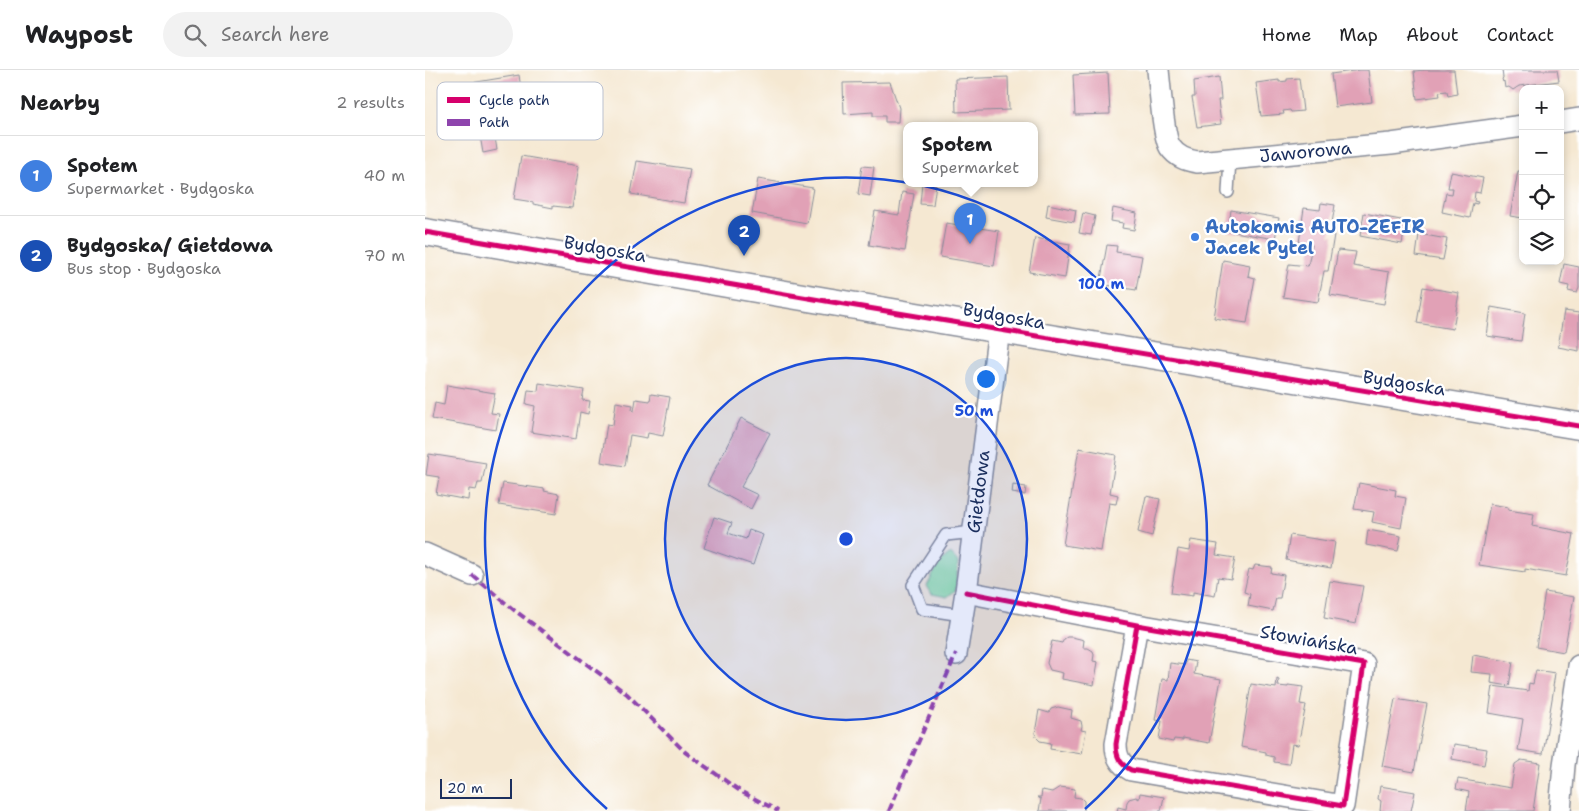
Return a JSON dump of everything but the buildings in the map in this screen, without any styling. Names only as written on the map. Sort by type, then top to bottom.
[{"type":"street","name":"Jaworowa","points":[[1158,70],[1167,141],[1173,151],[1182,158],[1197,162],[1391,144],[1519,127]]},
{"type":"street","points":[[1564,121],[1579,119]]},
{"type":"street","name":"Bydgoska","points":[[425,232],[1579,426]]},
{"type":"street","name":"Giełdowa","points":[[956,654],[966,592],[999,330]]},
{"type":"street","points":[[425,554],[472,576]]},
{"type":"street","name":"Słowiańska","points":[[966,592],[1364,664],[1343,808],[1131,770],[1123,766],[1116,752],[1116,744],[1137,624]]},
{"type":"street","points":[[1560,811],[1564,765],[1579,666]]},
{"type":"lane","points":[[1229,192],[1230,159]]},
{"type":"lane","points":[[962,615],[922,609],[913,585],[946,535],[973,532]]},
{"type":"green space","points":[[951,554],[958,562],[956,590],[947,597],[932,594],[927,586],[940,561]]},
{"type":"marked path","points":[[472,575],[514,610],[627,694],[685,752],[740,791],[778,811]]},
{"type":"marked path","points":[[889,811],[956,654]]},
{"type":"cycle path","points":[[425,232],[826,301],[1579,426]]},
{"type":"cycle path","points":[[966,592],[1137,625],[1364,664],[1343,806],[1131,770],[1124,765],[1119,760],[1116,744],[1137,625]]},
{"type":"place","name":"Autokomis AUTO-ZEFIR Jacek Pytel","points":[[1195,237]]},
{"type":"place","name":"Społem","points":[[970,244]]},
{"type":"place","name":"Bydgoska/ Giełdowa","points":[[744,256]]}]
